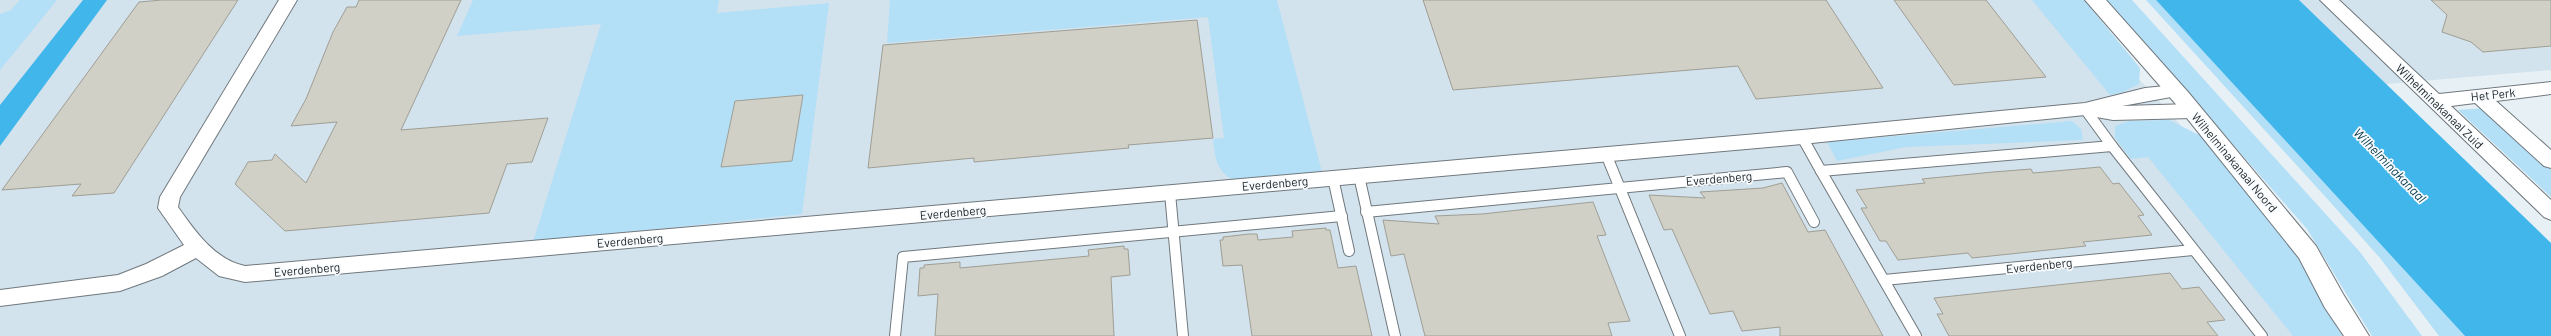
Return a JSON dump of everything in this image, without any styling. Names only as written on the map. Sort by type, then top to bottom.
[{"type":"street","name":"Everdenberg","points":[[288,0],[170,197],[168,208],[199,247],[227,270],[246,274],[1802,137],[2085,109],[2145,94],[2175,91]]},
{"type":"street","name":"Wilhelminakanaal Noord","points":[[2095,0],[2192,111],[2308,252],[2334,301],[2357,336]]},
{"type":"street","name":"Wilhelminakanaal Zuid","points":[[2329,0],[2551,212]]},
{"type":"street","name":"Het Perk","points":[[2435,100],[2551,88]]},
{"type":"street","points":[[2478,95],[2551,160]]},
{"type":"street","name":"Everdenberg","points":[[2085,109],[2113,113],[2192,111]]},
{"type":"street","points":[[0,298],[120,283],[154,270],[199,247]]},
{"type":"lane","points":[[2085,109],[2193,250],[2262,336]]},
{"type":"lane","points":[[1802,137],[1916,336]]},
{"type":"lane","points":[[1821,172],[2112,146]]},
{"type":"lane","points":[[1606,154],[1680,336]]},
{"type":"lane","name":"Everdenberg","points":[[1366,212],[1787,172],[1814,222]]},
{"type":"lane","points":[[1359,176],[1395,336]]},
{"type":"lane","points":[[1333,178],[1350,252]]},
{"type":"lane","points":[[1170,193],[1184,336]]},
{"type":"lane","points":[[895,336],[902,257],[1174,233],[1342,216]]},
{"type":"lane","name":"Everdenberg","points":[[1884,280],[2193,250]]},
{"type":"shaded area","points":[[0,0],[2068,0],[2370,336],[0,336]]},
{"type":"shaded area","points":[[20,0],[57,0],[0,70],[0,14],[11,10]]},
{"type":"shaded area","points":[[473,0],[719,0],[717,13],[829,3],[802,214],[533,242],[601,24],[457,36]]},
{"type":"shaded area","points":[[890,0],[1277,0],[1322,172],[1232,179],[1219,167],[1213,139],[1224,138],[1208,17],[887,43]]},
{"type":"shaded area","points":[[2032,0],[2084,0],[2140,68],[2139,84],[2123,92],[2110,95]]},
{"type":"shaded area","points":[[2106,0],[2132,0],[2360,252],[2422,336],[2372,336],[2307,229]]},
{"type":"shaded area","points":[[2146,0],[2156,0],[2465,336],[2439,336],[2380,258]]},
{"type":"shaded area","points":[[2299,0],[2551,0],[2551,70],[2386,84]]},
{"type":"shaded area","points":[[2485,108],[2551,169],[2551,197],[2458,110]]},
{"type":"shaded area","points":[[2169,120],[2203,137],[2290,245],[2342,336],[2293,336],[2148,157],[2131,159],[2115,138],[2115,126],[2129,121]]},
{"type":"shaded area","points":[[2072,121],[2081,129],[2083,140],[1906,147],[1837,161],[1827,142]]},
{"type":"water","points":[[83,0],[107,0],[0,146],[0,105]]},
{"type":"water","name":"Wilhelminakanaal","points":[[2156,0],[2299,0],[2551,243],[2551,336],[2465,336]]},
{"type":"building","points":[[162,0],[238,0],[114,193],[72,196],[81,184],[2,190],[139,2]]},
{"type":"building","points":[[359,0],[461,0],[401,130],[548,118],[532,162],[507,164],[489,213],[285,231],[235,184],[248,162],[272,160],[275,154],[306,183],[337,122],[291,126],[306,99],[333,32],[347,7],[356,7]]},
{"type":"building","points":[[1423,0],[1826,0],[1883,88],[1756,99],[1738,66],[1453,90]]},
{"type":"building","points":[[1894,0],[1986,0],[2046,77],[1954,85]]},
{"type":"building","points":[[2431,0],[2551,0],[2551,46],[2483,52],[2471,42],[2442,32],[2447,15]]},
{"type":"building","points":[[1197,20],[1213,138],[1128,145],[1129,148],[974,162],[974,158],[868,168],[883,45]]},
{"type":"building","points":[[803,95],[792,161],[721,167],[735,101]]},
{"type":"building","points":[[2100,167],[2113,184],[2119,183],[2144,215],[2138,216],[2152,235],[2083,242],[2086,246],[1972,258],[1968,253],[1898,260],[1886,241],[1880,241],[1861,208],[1867,208],[1856,190],[1925,183],[1922,179],[1993,172],[2031,169],[2033,173]]},
{"type":"building","points":[[1782,183],[1808,232],[1825,230],[1883,336],[1780,336],[1780,327],[1742,331],[1733,311],[1710,314],[1672,229],[1664,230],[1649,195],[1705,198],[1700,192],[1763,188]]},
{"type":"building","points":[[1593,202],[1606,235],[1597,236],[1630,321],[1608,323],[1612,336],[1425,336],[1404,254],[1391,256],[1383,220],[1439,224],[1435,216],[1482,214]]},
{"type":"building","points":[[1326,228],[1326,230],[1330,230],[1338,268],[1356,266],[1372,336],[1252,336],[1242,265],[1223,266],[1220,240],[1223,240],[1223,237],[1249,234],[1257,234],[1258,240],[1293,237],[1292,231]]},
{"type":"building","points":[[1124,246],[1124,249],[1128,249],[1130,275],[1111,277],[1114,336],[935,336],[938,294],[918,296],[920,268],[924,268],[924,265],[960,262],[960,268],[1089,256],[1088,250]]},
{"type":"building","points":[[2170,273],[2182,289],[2199,287],[2225,320],[2207,322],[2218,336],[1949,336],[1937,314],[1943,314],[1934,298]]}]
